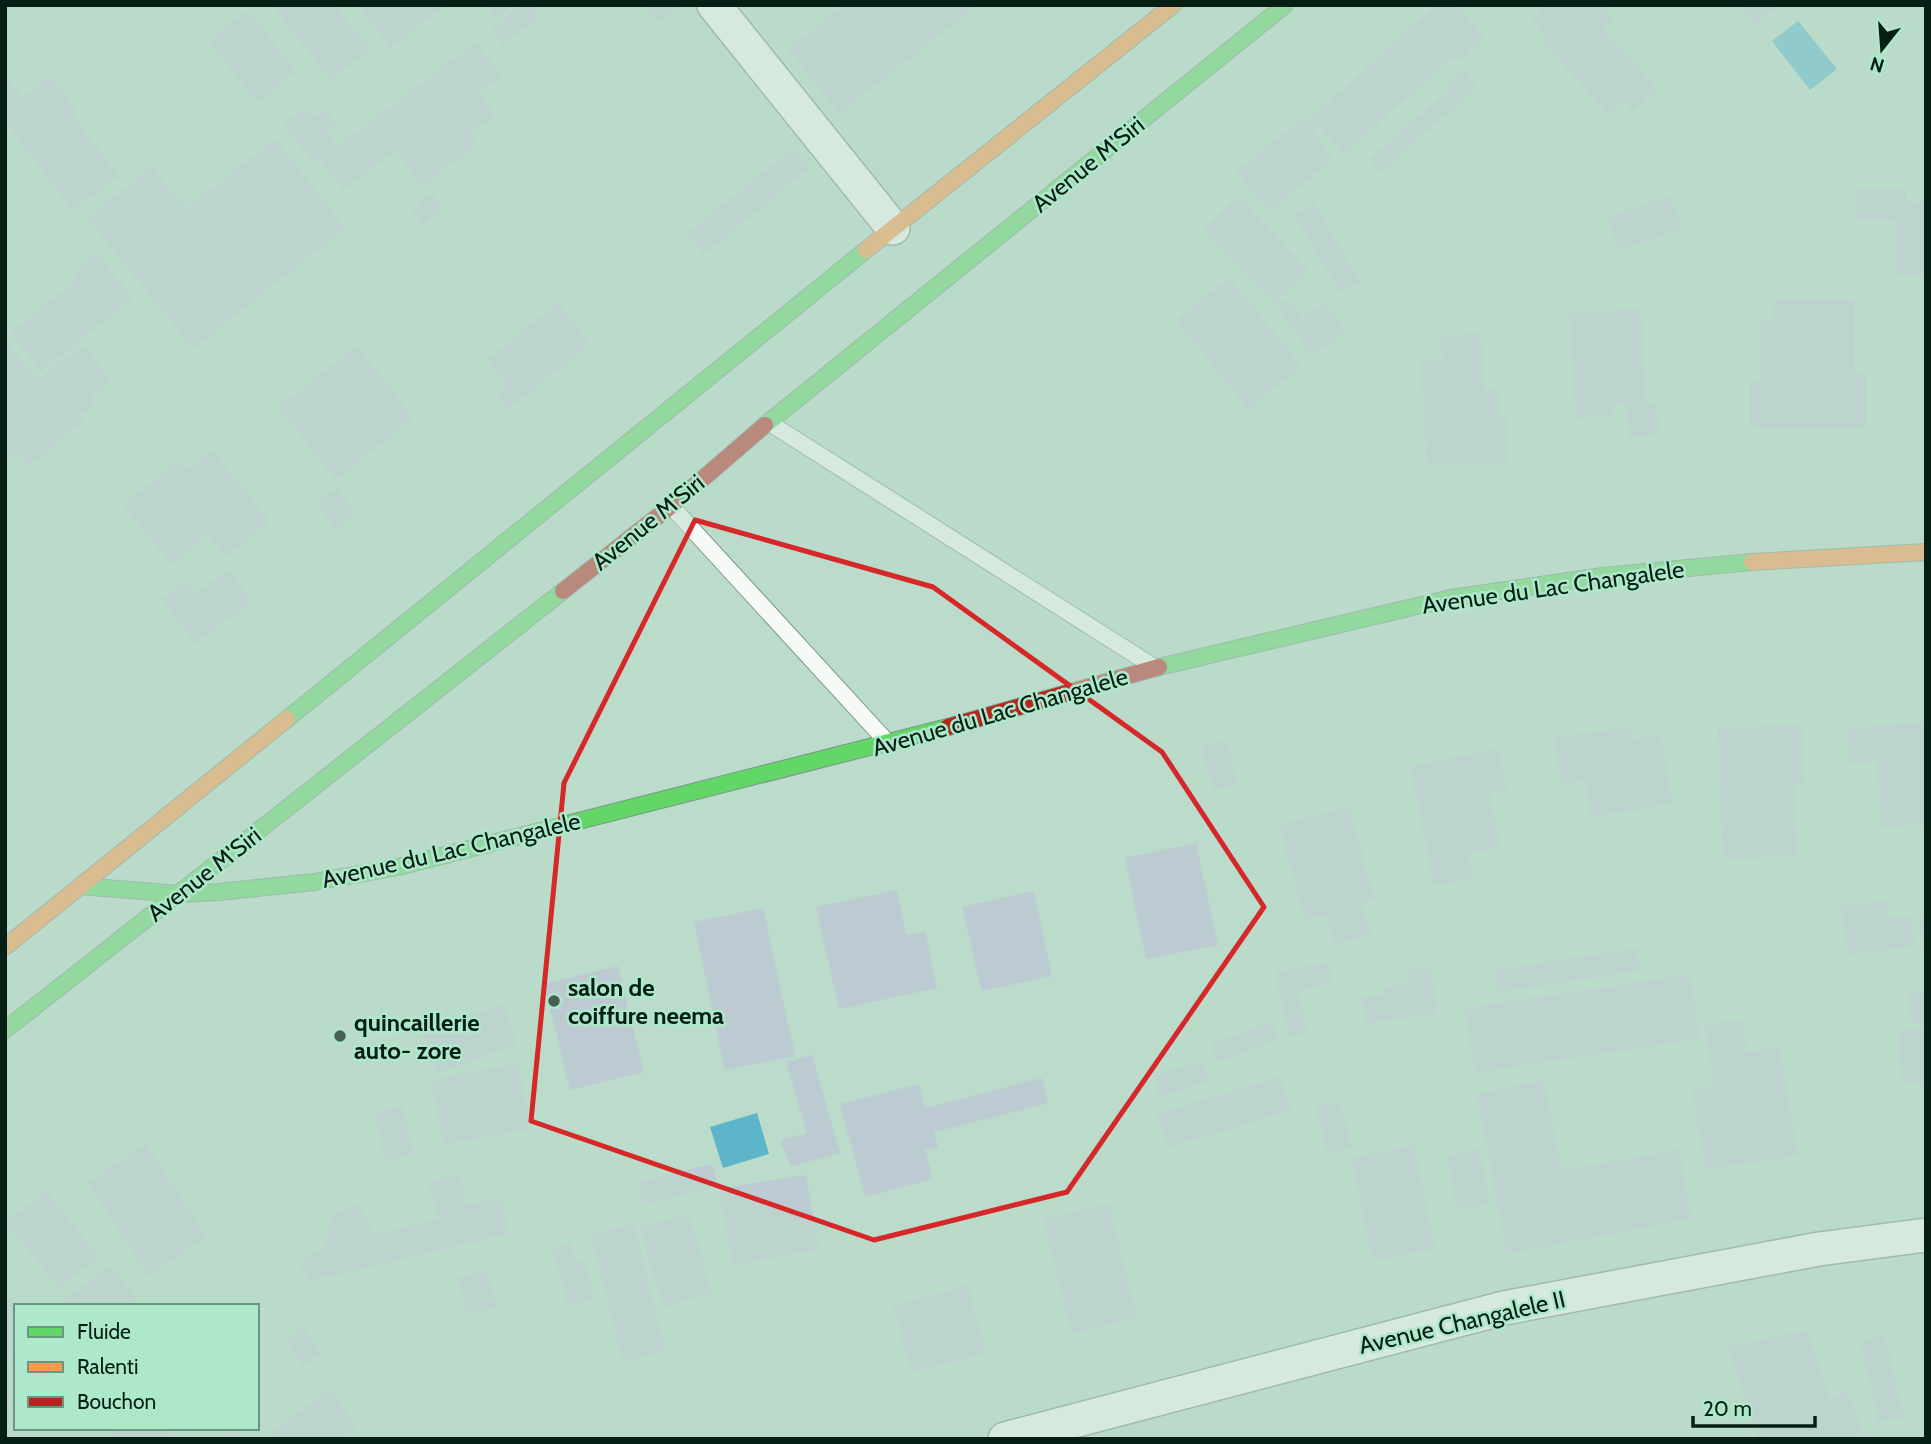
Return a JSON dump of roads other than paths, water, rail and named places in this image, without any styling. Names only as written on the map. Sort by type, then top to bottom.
[{"type":"main road","points":[[5,947],[892,228],[1173,5]]},
{"type":"main road","name":"Avenue M'Siri","points":[[5,1030],[671,506],[768,422],[1285,5]]},
{"type":"main road","name":"Avenue du Lac Changalele","points":[[80,886],[179,894],[258,889],[398,867],[889,744],[1156,668],[1451,598],[1603,576],[1926,552]]},
{"type":"street","points":[[714,5],[892,228]]},
{"type":"street","name":"Avenue Changalele II","points":[[1005,1439],[1504,1308],[1819,1249],[1926,1235]]},
{"type":"lane","points":[[768,422],[1156,668]]},
{"type":"lane","points":[[671,506],[889,744]]},
{"type":"water","points":[[1798,21],[1837,69],[1810,90],[1772,41]]},
{"type":"water","points":[[757,1113],[769,1154],[723,1168],[710,1127]]},
{"type":"place","name":"salon de coiffure neema","points":[[554,1001]]},
{"type":"place","name":"quincaillerie auto- zore","points":[[340,1036]]}]
